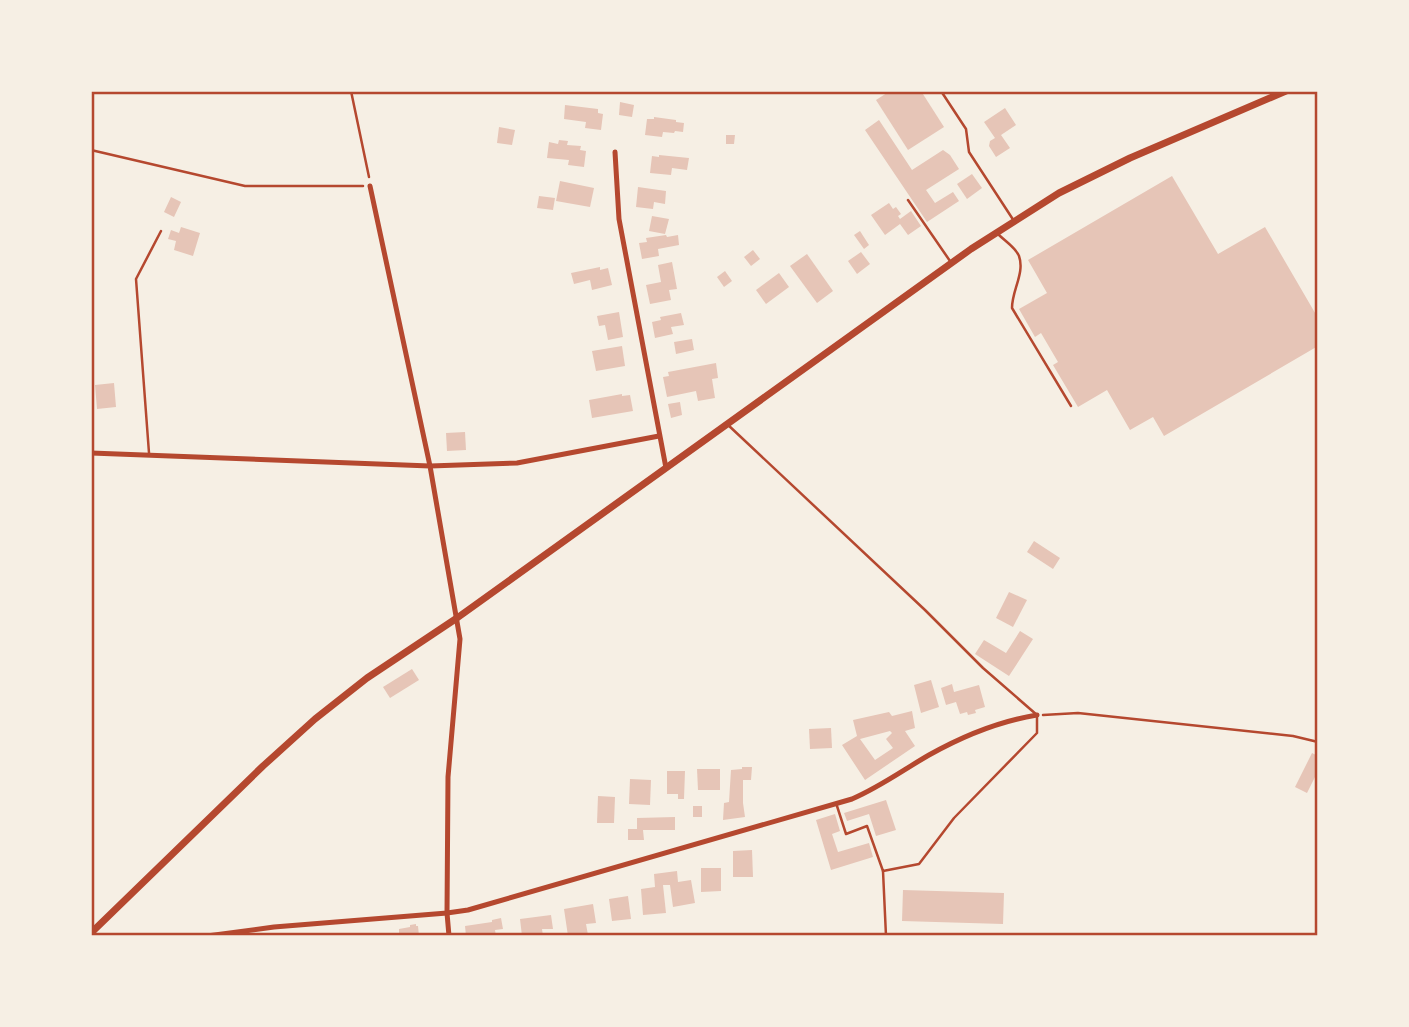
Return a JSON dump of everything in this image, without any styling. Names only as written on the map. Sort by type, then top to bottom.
[{"type":"street","points":[[91,933],[314,719],[367,678],[457,618],[951,263],[1059,193],[1129,159],[1286,91]]},
{"type":"street","points":[[615,152],[619,219],[666,468]]},
{"type":"street","points":[[370,186],[430,466],[460,639],[447,777],[449,936]]},
{"type":"street","points":[[91,453],[430,466],[517,463],[659,436]]},
{"type":"street","points":[[207,936],[274,927],[447,914],[468,910],[837,804],[864,794],[952,743],[1014,719],[1037,715]]},
{"type":"lane","points":[[941,91],[966,129],[969,152],[1014,220]]},
{"type":"lane","points":[[908,201],[951,263]]},
{"type":"lane","points":[[149,457],[136,279],[160,232]]},
{"type":"lane","points":[[996,232],[1019,256],[1020,274],[1012,298],[1012,307],[1071,405]]},
{"type":"lane","points":[[727,424],[983,668],[1037,715],[1037,733],[954,818],[919,864],[883,871]]},
{"type":"lane","points":[[837,804],[846,834],[867,826],[883,871],[886,936]]},
{"type":"path","points":[[91,150],[245,186],[370,186],[351,91]]},
{"type":"path","points":[[1037,715],[1078,713],[1293,736],[1318,742]]},
{"type":"building","points":[[890,91],[921,91],[944,127],[908,150],[876,100]]},
{"type":"building","points":[[620,102],[634,105],[632,117],[619,115]]},
{"type":"building","points":[[565,105],[598,109],[598,113],[603,114],[601,130],[585,128],[586,122],[564,119]]},
{"type":"building","points":[[1005,108],[1016,125],[1001,135],[1010,148],[996,157],[989,146],[990,141],[995,138],[984,122]]},
{"type":"building","points":[[654,117],[684,123],[683,132],[663,132],[662,137],[645,135],[647,119]]},
{"type":"building","points":[[879,120],[912,170],[943,150],[950,155],[959,169],[926,190],[935,203],[953,192],[959,201],[927,222],[865,130]]},
{"type":"building","points":[[499,127],[515,130],[512,145],[497,143]]},
{"type":"building","points":[[726,135],[735,135],[734,144],[726,144]]},
{"type":"building","points":[[559,140],[568,141],[567,145],[581,146],[580,150],[586,151],[584,167],[568,165],[569,160],[547,158],[549,142],[558,144]]},
{"type":"building","points":[[652,156],[689,158],[687,170],[672,168],[671,175],[650,173]]},
{"type":"building","points":[[972,174],[982,188],[967,199],[957,184]]},
{"type":"building","points":[[1172,176],[1218,254],[1265,227],[1318,318],[1318,346],[1164,436],[1153,417],[1130,430],[1107,390],[1078,407],[1053,365],[1058,362],[1041,333],[1035,337],[1019,309],[1047,293],[1028,260]]},
{"type":"building","points":[[560,181],[594,188],[590,207],[556,201]]},
{"type":"building","points":[[638,187],[666,191],[665,204],[654,202],[653,209],[636,207]]},
{"type":"building","points":[[539,196],[555,198],[553,210],[537,208]]},
{"type":"building","points":[[171,197],[181,202],[174,217],[164,212]]},
{"type":"building","points":[[889,203],[901,214],[898,216],[900,219],[911,211],[921,226],[908,235],[900,224],[885,235],[871,215]]},
{"type":"building","points":[[652,216],[669,219],[665,234],[649,231]]},
{"type":"building","points":[[181,227],[200,233],[193,256],[174,250],[176,241],[168,239],[171,230],[179,233]]},
{"type":"building","points":[[860,231],[869,245],[864,249],[854,235]]},
{"type":"building","points":[[678,235],[679,245],[658,249],[659,256],[642,259],[639,243],[647,242],[646,238]]},
{"type":"building","points":[[753,250],[760,259],[751,266],[744,257]]},
{"type":"building","points":[[861,252],[870,264],[857,274],[848,261]]},
{"type":"building","points":[[807,254],[833,291],[817,303],[790,266]]},
{"type":"building","points":[[672,262],[677,289],[669,290],[671,300],[650,304],[646,285],[661,282],[658,265]]},
{"type":"building","points":[[600,267],[600,270],[608,268],[612,285],[592,290],[590,280],[574,284],[571,273]]},
{"type":"building","points":[[725,271],[732,281],[724,287],[717,277]]},
{"type":"building","points":[[779,273],[789,287],[766,304],[756,290]]},
{"type":"building","points":[[619,312],[623,337],[608,340],[605,325],[599,326],[597,316]]},
{"type":"building","points":[[681,313],[684,325],[671,327],[673,334],[655,338],[652,322],[661,320],[660,317]]},
{"type":"building","points":[[692,339],[694,350],[676,354],[674,342]]},
{"type":"building","points":[[622,346],[625,366],[596,371],[592,351]]},
{"type":"building","points":[[716,363],[718,378],[712,379],[715,398],[698,401],[696,391],[667,397],[663,377],[669,376],[668,372]]},
{"type":"building","points":[[114,383],[116,407],[97,409],[95,385]]},
{"type":"building","points":[[630,395],[633,411],[592,418],[589,400]]},
{"type":"building","points":[[680,402],[682,415],[671,418],[668,404]]},
{"type":"building","points":[[465,432],[466,450],[447,451],[446,433]]},
{"type":"building","points":[[1034,541],[1060,558],[1053,569],[1027,552]]},
{"type":"building","points":[[1009,592],[1027,600],[1013,627],[996,618]]},
{"type":"building","points":[[1020,631],[1033,639],[1009,676],[975,654],[984,640],[1006,653]]},
{"type":"building","points":[[412,669],[419,680],[390,698],[383,687]]},
{"type":"building","points":[[931,680],[939,707],[921,713],[914,685]]},
{"type":"building","points":[[952,684],[954,692],[979,685],[985,707],[968,715],[967,712],[960,714],[956,702],[946,705],[941,688]]},
{"type":"building","points":[[912,711],[915,728],[905,731],[915,746],[865,780],[842,745],[857,736],[853,720],[889,712],[892,716]],"holes":[[[890,731],[892,733],[886,739],[893,748],[875,760],[860,739]]]},
{"type":"building","points":[[831,728],[832,748],[810,749],[809,729]]},
{"type":"building","points":[[1312,753],[1318,756],[1318,771],[1307,793],[1295,787]]},
{"type":"building","points":[[752,767],[751,780],[743,780],[745,817],[723,820],[724,803],[729,802],[731,770]]},
{"type":"building","points":[[697,769],[720,769],[720,790],[698,790]]},
{"type":"building","points":[[667,771],[685,771],[684,799],[678,799],[678,794],[667,794]]},
{"type":"building","points":[[630,779],[651,780],[650,805],[629,804]]},
{"type":"building","points":[[598,796],[615,797],[614,823],[597,823]]},
{"type":"building","points":[[886,800],[896,830],[876,836],[869,814],[847,821],[844,813]]},
{"type":"building","points":[[693,806],[702,806],[702,817],[693,817]]},
{"type":"building","points":[[835,814],[840,831],[832,834],[838,852],[869,843],[873,857],[831,870],[816,820]]},
{"type":"building","points":[[675,817],[675,830],[643,830],[644,840],[628,840],[628,829],[637,829],[637,818]]},
{"type":"building","points":[[752,850],[753,877],[733,877],[733,851]]},
{"type":"building","points":[[701,868],[721,868],[721,891],[701,892]]},
{"type":"building","points":[[677,871],[678,882],[691,880],[695,903],[673,907],[670,885],[663,885],[666,913],[643,915],[641,889],[655,887],[654,874]]},
{"type":"building","points":[[903,890],[1004,893],[1003,924],[902,921]]},
{"type":"building","points":[[628,896],[631,919],[612,921],[609,899]]},
{"type":"building","points":[[593,904],[596,923],[586,924],[588,935],[568,936],[564,909]]},
{"type":"building","points":[[551,915],[553,929],[542,929],[543,936],[522,936],[520,919]]},
{"type":"building","points":[[501,918],[503,929],[495,930],[496,936],[466,936],[465,926]]},
{"type":"building","points":[[416,924],[419,936],[399,936],[399,929]]}]
